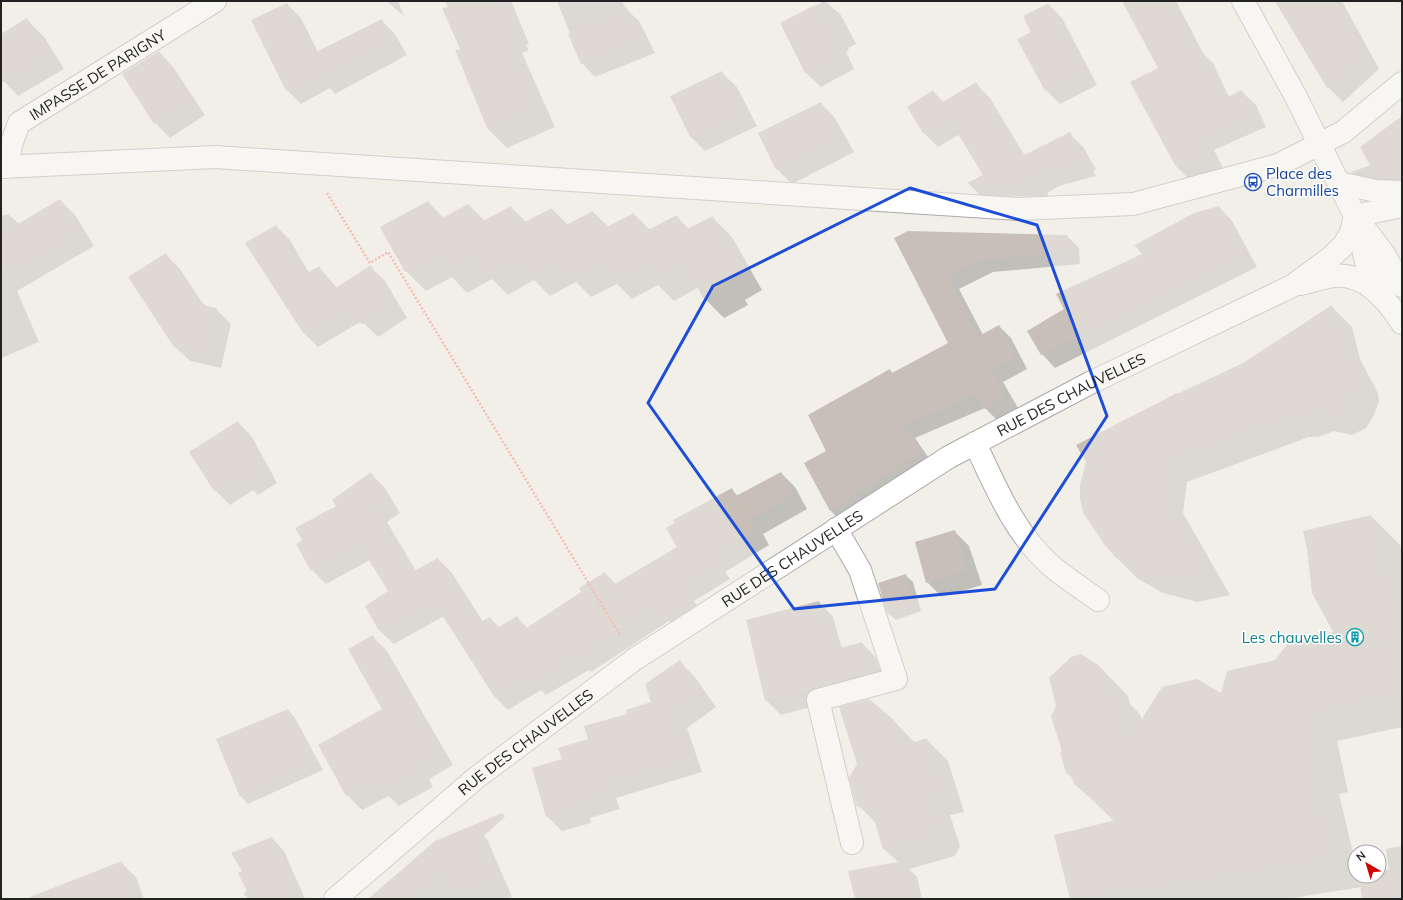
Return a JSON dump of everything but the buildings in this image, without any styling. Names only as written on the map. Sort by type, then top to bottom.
[{"type":"street","name":"IMPASSE DE PARIGNY","points":[[4,167],[19,123],[215,1]]},
{"type":"street","points":[[1243,1],[1319,144],[1355,216],[1384,254],[1402,286]]},
{"type":"street","points":[[4,167],[215,157],[1019,209],[1133,204],[1278,165],[1343,132],[1402,82]]},
{"type":"street","points":[[1339,183],[1376,191],[1402,192]]},
{"type":"street","points":[[1355,216],[1402,206]]},
{"type":"street","points":[[1355,216],[1367,266],[1402,323]]},
{"type":"street","name":"RUE DES CHAUVELLES","points":[[335,899],[476,778],[635,659],[949,457],[1090,383],[1292,286],[1329,259],[1343,246],[1351,233],[1355,216]]},
{"type":"street","name":"RUE DES CHAUVELLES","points":[[1292,286],[1336,276],[1353,278],[1377,291],[1402,323]]},
{"type":"street","points":[[975,443],[1004,506],[1032,544],[1054,569],[1098,600]]},
{"type":"street","points":[[836,530],[860,570],[896,678],[818,700],[852,843]]},
{"type":"path","points":[[309,164],[370,263],[388,252],[635,659]]},
{"type":"highlighted area","points":[[910,188],[1037,225],[1107,416],[995,589],[794,609],[648,403],[713,286]]},
{"type":"place","name":"Place des Charmilles","points":[[1253,182]]},
{"type":"place","name":"Les chauvelles","points":[[1355,637]]}]
